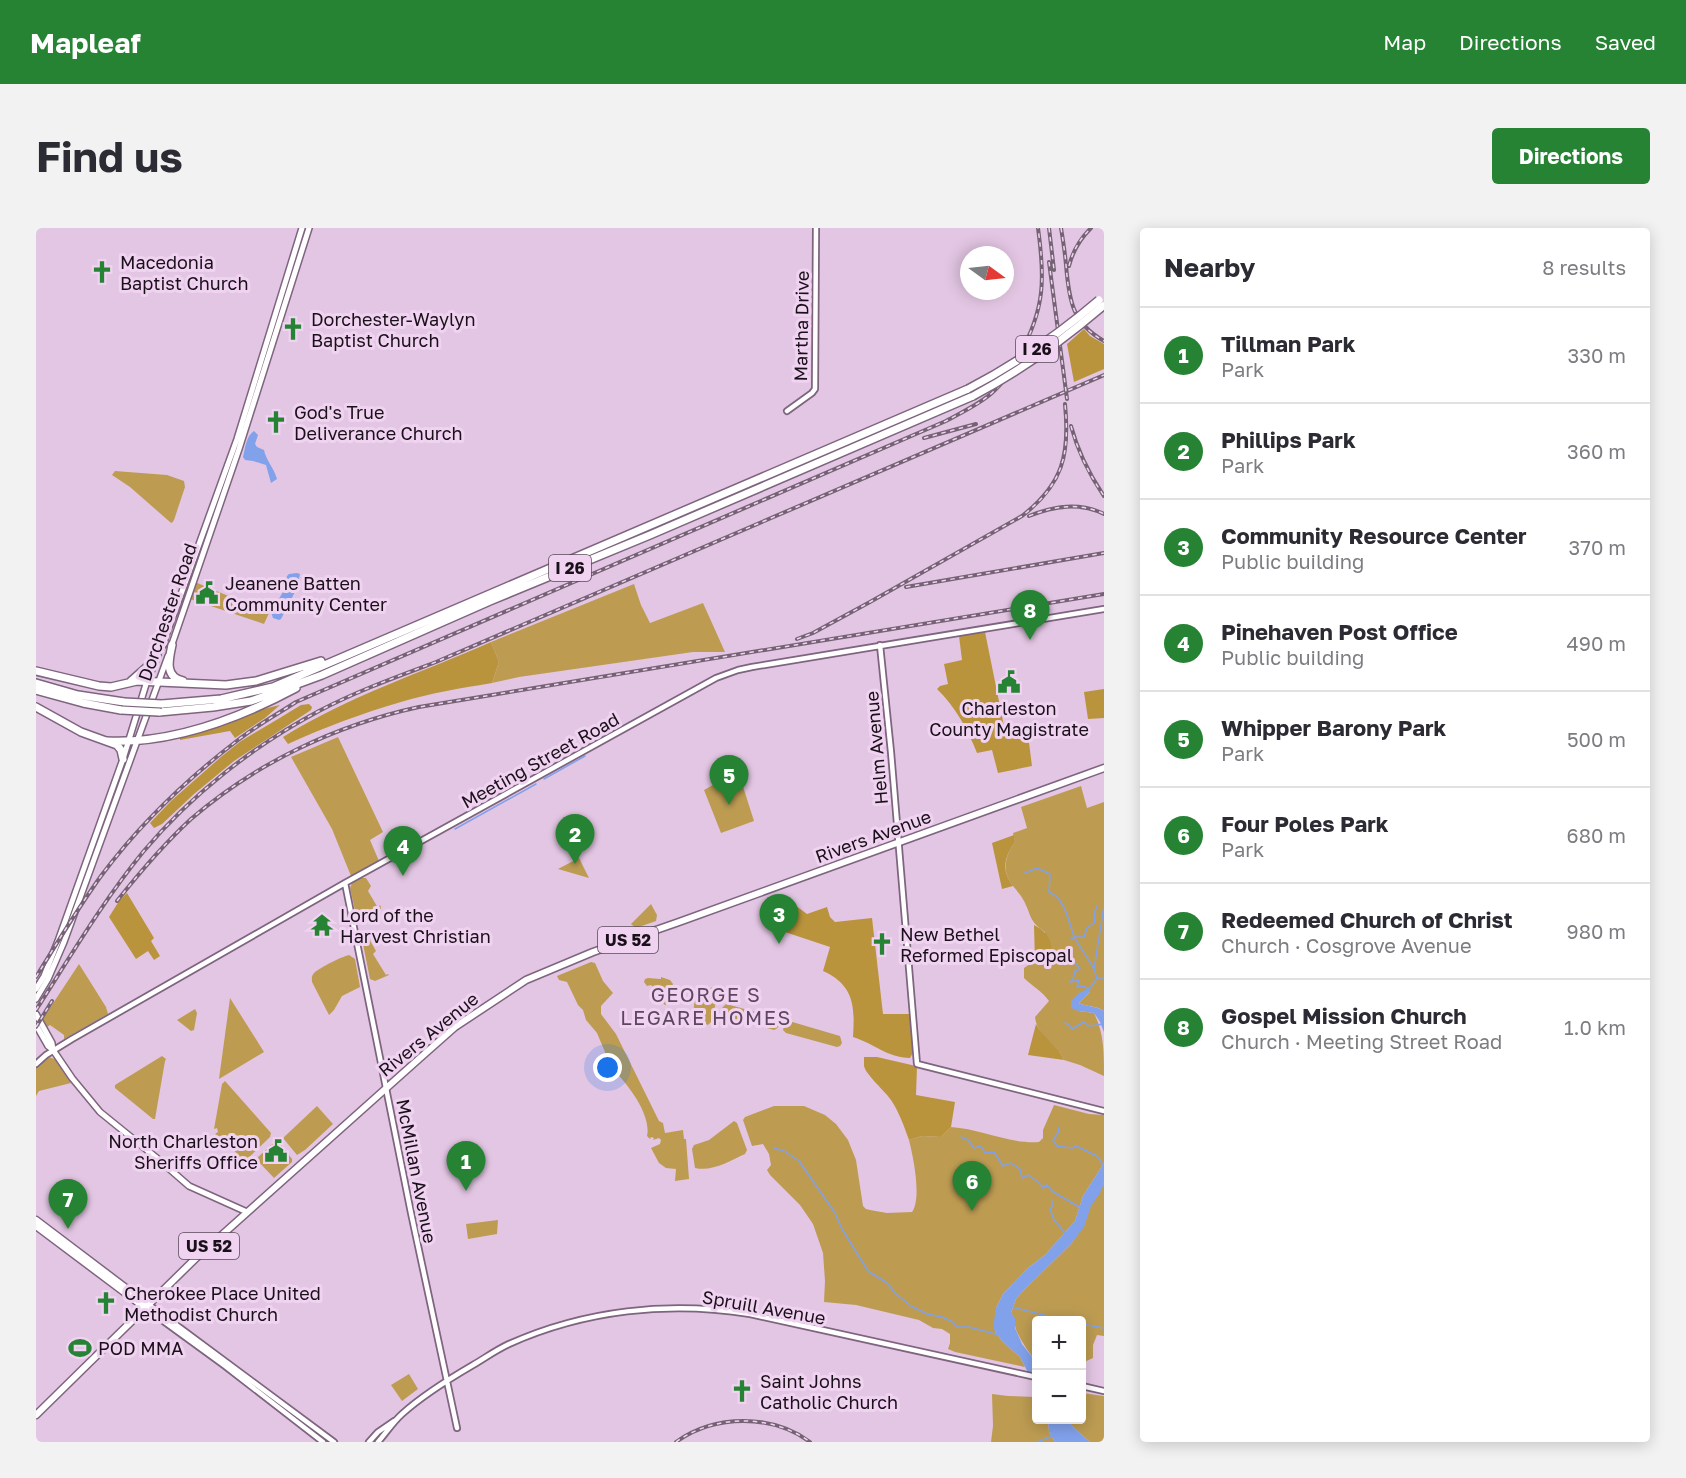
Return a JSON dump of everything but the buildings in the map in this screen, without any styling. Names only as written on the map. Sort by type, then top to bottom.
[{"type":"highway","name":"I 26","points":[[36,683],[122,706],[221,699],[273,687],[968,389],[1037,349],[1102,301]]},
{"type":"highway","name":"I 26","points":[[36,690],[83,703],[159,712],[251,701],[322,675],[490,601],[650,536],[973,396],[1034,360],[1069,336],[1102,301]]},
{"type":"highway","points":[[126,684],[148,666],[164,642]]},
{"type":"highway","points":[[36,670],[111,687],[137,681],[226,685],[256,681],[375,643]]},
{"type":"highway","points":[[172,645],[168,665],[172,676],[177,680],[197,684]]},
{"type":"highway","points":[[107,741],[166,737],[218,723],[269,703],[322,675]]},
{"type":"highway","points":[[36,707],[81,732],[120,748],[123,759]]},
{"type":"main road","name":"Dorchester Road","points":[[36,999],[48,979],[64,942],[132,741],[147,681],[164,642],[237,439],[302,228]]},
{"type":"main road","name":"Dorchester Road","points":[[36,989],[44,976],[58,941],[123,759],[172,645],[239,449],[309,228]]},
{"type":"main road","name":"Rivers Avenue","points":[[36,1415],[195,1259],[386,1088],[454,1028],[526,980],[593,952],[1104,768]]},
{"type":"main road","points":[[36,1014],[52,1043],[53,1050]]},
{"type":"main road","points":[[36,1025],[48,1046],[72,1078],[100,1112],[120,1130],[189,1186],[247,1212]]},
{"type":"main road","points":[[36,1220],[146,1306]]},
{"type":"main road","points":[[36,1226],[146,1306]]},
{"type":"street","name":"Martha Drive","points":[[787,411],[815,389],[816,228]]},
{"type":"street","name":"Meeting Street Road","points":[[36,1064],[53,1050],[345,884],[716,678],[738,670],[1104,609]]},
{"type":"street","name":"Helm Avenue","points":[[880,645],[917,1064],[1104,1111]]},
{"type":"street","name":"McMillan Avenue","points":[[345,884],[457,1428]]},
{"type":"street","points":[[146,1306],[323,1442]]},
{"type":"street","points":[[146,1306],[333,1442]]},
{"type":"street","name":"Spruill Avenue","points":[[378,1442],[401,1415],[448,1380],[506,1345],[561,1325],[612,1313],[656,1308],[716,1309],[750,1314],[1032,1376]]},
{"type":"street","points":[[1086,1387],[1104,1391]]},
{"type":"street","points":[[369,1442],[378,1432],[401,1415]]},
{"type":"shaded area","points":[[1084,329],[1090,336],[1104,344],[1104,369],[1074,382],[1067,344]]},
{"type":"shaded area","points":[[115,471],[167,475],[184,481],[185,487],[172,523],[130,487],[112,475]]},
{"type":"shaded area","points":[[195,582],[269,613],[264,624],[190,599]]},
{"type":"shaded area","points":[[634,584],[650,623],[703,603],[725,652],[693,652],[519,677],[492,683],[499,662],[491,642]]},
{"type":"shaded area","points":[[985,632],[1005,731],[1027,727],[1032,766],[998,773],[992,750],[977,753],[950,703],[937,689],[948,684],[944,664],[962,660],[959,636]]},
{"type":"shaded area","points":[[491,642],[499,662],[492,683],[435,693],[401,702],[344,721],[288,744],[283,737],[359,697]]},
{"type":"shaded area","points":[[1104,689],[1104,718],[1088,719],[1084,692]]},
{"type":"shaded area","points":[[309,704],[312,707],[311,710],[234,761],[162,824],[154,828],[150,823],[171,801],[241,741],[301,705]]},
{"type":"shaded area","points":[[280,705],[235,738],[230,731],[180,740],[180,736]]},
{"type":"shaded area","points":[[338,737],[383,832],[370,840],[379,861],[351,876],[332,829],[291,757]]},
{"type":"shaded area","points":[[738,771],[754,821],[721,833],[704,790]]},
{"type":"shaded area","points":[[1081,786],[1087,808],[1104,802],[1104,1011],[1079,1003],[1090,992],[1071,1001],[1079,1011],[1094,1013],[1103,1043],[1104,1076],[1064,1060],[1039,1029],[1035,1017],[1049,1001],[1024,978],[1024,968],[1040,962],[1045,932],[1033,922],[1023,899],[1009,880],[1006,869],[1007,858],[1015,842],[1013,833],[1027,828],[1021,807]]},
{"type":"shaded area","points":[[1014,835],[1015,842],[1008,853],[1005,864],[1007,875],[1013,886],[1002,889],[992,843]]},
{"type":"shaded area","points":[[579,858],[589,878],[558,869]]},
{"type":"shaded area","points":[[366,878],[371,886],[368,891],[378,908],[380,905],[381,909],[359,920],[350,888],[352,883]]},
{"type":"shaded area","points":[[127,893],[154,938],[151,941],[160,956],[154,960],[148,951],[136,959],[109,917]]},
{"type":"shaded area","points":[[780,894],[807,914],[827,907],[830,917],[835,922],[872,918],[883,1014],[911,1014],[914,1051],[910,1058],[895,1056],[853,1037],[853,1006],[847,990],[823,971],[830,947],[782,931],[786,914],[771,911],[767,898]]},
{"type":"shaded area","points":[[651,904],[657,915],[656,921],[636,928],[631,924]]},
{"type":"shaded area","points":[[1034,925],[1046,934],[1051,943],[1048,955],[1035,963]]},
{"type":"shaded area","points":[[368,937],[376,951],[373,954],[386,975],[389,975],[375,981],[370,979],[362,939]]},
{"type":"shaded area","points":[[349,955],[355,959],[360,987],[342,996],[329,1015],[312,982],[312,977],[321,968]]},
{"type":"shaded area","points":[[591,962],[595,963],[603,981],[613,993],[601,1006],[601,1014],[616,1034],[659,1121],[663,1123],[665,1133],[683,1130],[684,1139],[686,1139],[689,1179],[675,1181],[676,1169],[666,1168],[659,1163],[651,1148],[660,1144],[661,1140],[659,1138],[653,1140],[654,1138],[650,1139],[647,1136],[645,1118],[636,1098],[610,1067],[595,1066],[594,1063],[603,1058],[605,1052],[597,1033],[586,1020],[567,982],[559,980],[557,976]]},
{"type":"shaded area","points":[[79,964],[108,1014],[64,1039],[64,1035],[50,1025],[47,1027],[42,1020]]},
{"type":"shaded area","points":[[661,977],[670,980],[673,984],[666,1005],[658,998],[661,996],[651,985],[647,986],[644,982],[648,978],[661,979]]},
{"type":"shaded area","points":[[714,987],[719,990],[711,1022],[708,1025],[696,1016],[694,1005],[700,994]]},
{"type":"shaded area","points":[[230,998],[264,1052],[219,1079]]},
{"type":"shaded area","points":[[726,1004],[778,1018],[778,1028],[774,1030],[722,1015],[722,1008]]},
{"type":"shaded area","points":[[195,1009],[197,1013],[194,1030],[191,1031],[177,1020]]},
{"type":"shaded area","points":[[789,1021],[840,1036],[842,1043],[837,1047],[786,1033],[783,1030],[785,1023]]},
{"type":"shaded area","points":[[1036,1024],[1058,1050],[1064,1060],[1028,1055]]},
{"type":"shaded area","points":[[162,1056],[166,1059],[155,1119],[153,1119],[115,1088],[115,1085]]},
{"type":"shaded area","points":[[48,1057],[55,1059],[71,1083],[39,1091],[36,1096],[36,1067]]},
{"type":"shaded area","points":[[864,1057],[877,1057],[916,1066],[916,1095],[955,1102],[951,1127],[941,1137],[922,1136],[909,1140],[894,1105],[865,1070]]},
{"type":"shaded area","points":[[225,1081],[271,1133],[270,1137],[244,1162],[227,1142],[215,1134],[218,1132],[217,1128],[214,1129],[222,1084]]},
{"type":"shaded area","points":[[1054,1105],[1089,1114],[1104,1115],[1104,1163],[1083,1196],[1075,1221],[1045,1255],[1028,1268],[1003,1294],[996,1308],[995,1331],[1002,1341],[1020,1357],[1025,1367],[948,1349],[950,1334],[919,1320],[856,1305],[824,1302],[823,1253],[813,1224],[800,1205],[770,1175],[767,1170],[771,1165],[769,1154],[763,1144],[752,1146],[743,1120],[745,1117],[774,1106],[804,1106],[825,1115],[836,1124],[848,1140],[856,1160],[863,1206],[866,1209],[887,1213],[912,1212],[915,1206],[916,1187],[909,1140],[922,1136],[941,1137],[951,1127],[1017,1141],[1039,1142],[1043,1138],[1043,1130]]},
{"type":"shaded area","points":[[317,1106],[333,1124],[297,1155],[283,1138]]},
{"type":"shaded area","points":[[734,1121],[737,1123],[747,1150],[745,1154],[714,1167],[695,1168],[692,1149],[694,1145],[709,1140]]},
{"type":"shaded area","points":[[277,1142],[292,1162],[274,1178],[256,1159]]},
{"type":"shaded area","points":[[1104,1183],[1104,1336],[1097,1335],[1093,1345],[1093,1358],[1086,1361],[1086,1316],[1032,1316],[1032,1356],[1023,1344],[1011,1313],[1016,1299],[1071,1244]]},
{"type":"shaded area","points":[[498,1220],[497,1234],[468,1239],[466,1224]]},
{"type":"shaded area","points":[[409,1374],[418,1389],[402,1401],[391,1385]]},
{"type":"shaded area","points":[[992,1394],[1032,1397],[1032,1424],[1048,1424],[1049,1432],[1055,1442],[991,1442]]},
{"type":"shaded area","points":[[1086,1394],[1104,1396],[1104,1442],[1090,1442],[1070,1424],[1086,1424]]},
{"type":"water","points":[[254,431],[258,435],[255,444],[264,450],[277,479],[271,483],[266,465],[245,460],[243,457],[248,439]]},
{"type":"water","points":[[300,574],[297,588],[281,619],[273,618],[271,612],[283,592],[287,576]]},
{"type":"water","points":[[1089,988],[1090,992],[1079,1003],[1104,1011],[1104,1032],[1094,1013],[1071,1008],[1071,1001],[1079,993]]},
{"type":"water","points":[[1104,1163],[1104,1183],[1091,1206],[1084,1227],[1071,1244],[1016,1299],[1011,1313],[1015,1318],[1015,1328],[1022,1344],[1032,1357],[1032,1380],[1020,1357],[1002,1341],[993,1327],[996,1308],[1003,1294],[1028,1268],[1045,1255],[1075,1221],[1083,1196]]},
{"type":"water","points":[[1048,1424],[1070,1424],[1090,1442],[1055,1442],[1049,1432]]},
{"type":"waterway","points":[[544,779],[585,756]]},
{"type":"waterway","points":[[455,829],[536,784]]},
{"type":"waterway","points":[[1025,873],[1037,868],[1050,874],[1049,892],[1055,895],[1063,905],[1074,936],[1094,969]]},
{"type":"waterway","points":[[1071,939],[1084,937],[1087,928],[1095,922],[1094,913],[1097,906]]},
{"type":"waterway","points":[[1097,978],[1094,969],[1104,906]]},
{"type":"waterway","points":[[1062,963],[1074,962],[1080,969],[1075,971],[1070,982],[1079,980],[1077,987],[1084,986],[1088,989]]},
{"type":"waterway","points":[[1088,991],[1097,978],[1104,978]]},
{"type":"waterway","points":[[1064,1023],[1072,1029],[1084,1022],[1089,1026],[1104,1024]]},
{"type":"waterway","points":[[1059,1127],[1053,1140],[1057,1146],[1072,1148],[1076,1146],[1097,1156],[1104,1166]]},
{"type":"waterway","points":[[961,1137],[968,1140],[974,1148],[981,1146],[985,1153],[994,1152],[1003,1166],[1011,1163],[1020,1169],[1022,1178],[1028,1175],[1041,1184],[1042,1188],[1047,1185],[1052,1191],[1079,1207]]},
{"type":"waterway","points":[[774,1148],[784,1151],[799,1161],[835,1213],[842,1229],[868,1271],[887,1283],[911,1306],[927,1314],[942,1317],[953,1322],[957,1327],[969,1327],[999,1335]]},
{"type":"waterway","points":[[1052,1201],[1050,1209],[1054,1220],[1066,1234]]},
{"type":"waterway","points":[[1012,1307],[1047,1316]]},
{"type":"waterway","points":[[1086,1325],[1104,1328]]},
{"type":"waterway","points":[[1037,1442],[1053,1436]]},
{"type":"railway","points":[[36,977],[101,876],[148,821],[219,755],[252,730],[296,702],[946,421],[988,396],[1012,370],[1039,307],[1042,263],[1038,228]]},
{"type":"railway","points":[[1049,228],[1054,270]]},
{"type":"railway","points":[[1061,228],[1074,309],[1085,326],[1104,341]]},
{"type":"railway","points":[[1069,266],[1077,245],[1091,228]]},
{"type":"railway","points":[[1049,262],[1067,399]]},
{"type":"railway","points":[[36,1010],[114,890],[162,831],[224,773],[294,725],[362,691],[436,662],[1104,375]]},
{"type":"railway","points":[[797,639],[813,633],[870,602],[1022,516],[1036,504],[1047,492],[1061,467],[1066,439],[1065,404]]},
{"type":"railway","points":[[924,438],[976,424]]},
{"type":"railway","points":[[1071,426],[1084,462],[1104,496]]},
{"type":"railway","points":[[1029,516],[1066,507],[1085,508],[1104,514]]},
{"type":"railway","points":[[906,587],[1104,553]]},
{"type":"railway","points":[[117,901],[152,858],[191,819],[216,799],[242,780],[298,749],[358,724],[419,707],[1104,594]]},
{"type":"railway","points":[[36,1027],[52,1001]]},
{"type":"railway","points":[[676,1442],[708,1426],[743,1421],[779,1426],[810,1442]]},
{"type":"place","name":"Macedonia Baptist Church","points":[[102,272]]},
{"type":"place","name":"Dorchester-Waylyn Baptist Church","points":[[293,329]]},
{"type":"place","name":"God's True Deliverance Church","points":[[276,422]]},
{"type":"place","name":"Jeanene Batten Community Center","points":[[207,593]]},
{"type":"place","name":"Gospel Mission Church","points":[[1030,640]]},
{"type":"place","name":"Charleston County Magistrate","points":[[1009,682]]},
{"type":"place","name":"Whipper Barony Park","points":[[729,805]]},
{"type":"place","name":"Phillips Park","points":[[575,864]]},
{"type":"place","name":"Pinehaven Post Office","points":[[403,876]]},
{"type":"place","name":"Lord of the Harvest Christian","points":[[322,925]]},
{"type":"place","name":"Community Resource Center","points":[[779,944]]},
{"type":"place","name":"New Bethel Reformed Episcopal","points":[[882,944]]},
{"type":"place","name":"North Charleston Sheriffs Office","points":[[276,1151]]},
{"type":"place","name":"Tillman Park","points":[[466,1191]]},
{"type":"place","name":"Four Poles Park","points":[[972,1211]]},
{"type":"place","name":"Redeemed Church of Christ","points":[[68,1229]]},
{"type":"place","name":"Cherokee Place United Methodist Church","points":[[106,1303]]},
{"type":"place","name":"POD MMA","points":[[80,1348]]},
{"type":"place","name":"Saint Johns Catholic Church","points":[[742,1391]]},
{"type":"district","name":"GEORGE S LEGARE HOMES","points":[[706,1006]]}]
